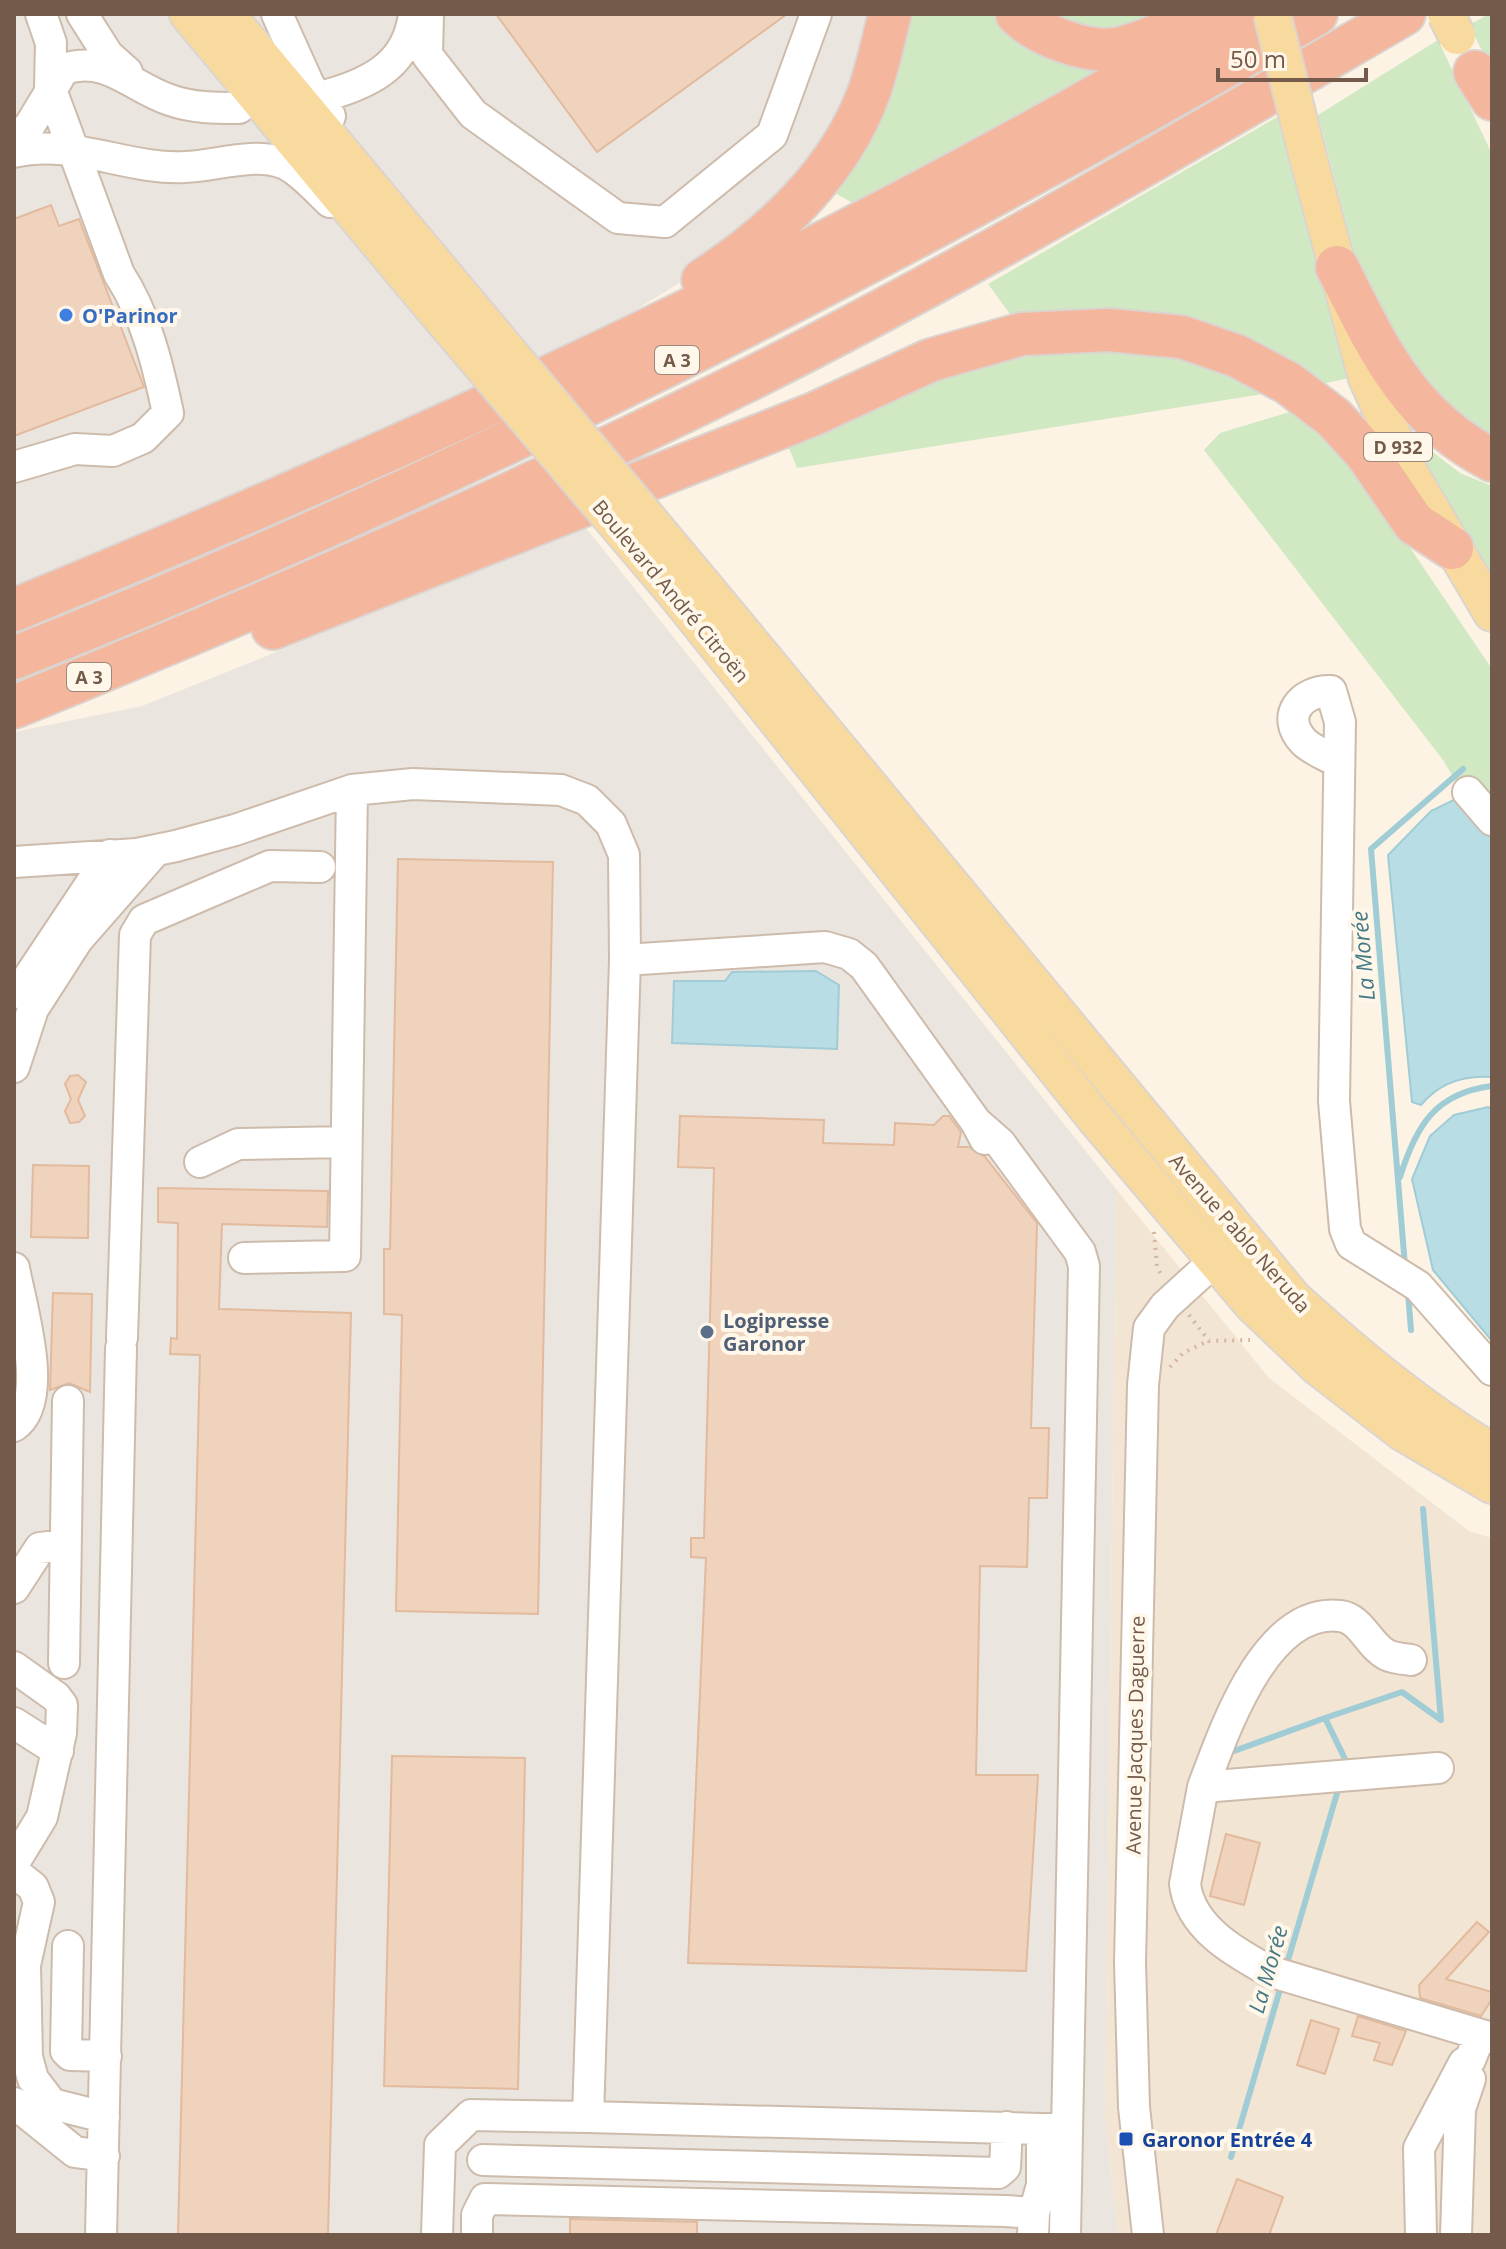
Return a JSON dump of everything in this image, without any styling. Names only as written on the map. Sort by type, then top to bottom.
[{"type":"highway","points":[[679,316],[689,289],[740,255],[787,215],[825,171],[868,93],[890,14]]},
{"type":"highway","points":[[1017,14],[1025,23],[1067,42],[1113,49],[1190,22],[1230,18]]},
{"type":"highway","name":"A 3","points":[[14,658],[478,458],[724,337],[1092,144],[1316,14]]},
{"type":"highway","points":[[1403,14],[1442,19],[1464,47]]},
{"type":"highway","name":"A 3","points":[[14,707],[165,646],[532,484],[745,381],[1074,204],[1403,14]]},
{"type":"highway","points":[[14,610],[178,543],[679,316],[975,161],[1230,18]]},
{"type":"highway","points":[[1337,267],[1378,346],[1415,399],[1455,441],[1492,460]]},
{"type":"highway","points":[[165,646],[208,653],[799,420],[931,360],[1022,334],[1109,330],[1182,337],[1237,356],[1288,383],[1334,418],[1366,453],[1414,523],[1452,548]]},
{"type":"main road","name":"Boulevard André Citroën","points":[[188,14],[689,590],[1145,1124]]},
{"type":"main road","name":"Boulevard André Citroën","points":[[226,14],[420,246],[430,290]]},
{"type":"main road","name":"D 932","points":[[1272,14],[1367,378],[1410,474],[1492,613]]},
{"type":"main road","points":[[1464,47],[1492,121]]},
{"type":"main road","name":"Boulevard André Citroën","points":[[689,590],[1145,1177]]},
{"type":"main road","name":"Avenue Pablo Neruda","points":[[1145,1124],[1227,1249],[1252,1304],[1318,1367],[1402,1432],[1492,1485]]},
{"type":"main road","name":"Avenue Pablo Neruda","points":[[1145,1177],[1227,1249],[1293,1298],[1373,1370],[1442,1421],[1492,1452]]},
{"type":"street","points":[[14,467],[75,449],[113,451],[143,438],[168,413],[159,371],[136,305],[119,274],[50,87],[51,43],[41,14]]},
{"type":"street","points":[[82,14],[108,55],[145,88]]},
{"type":"street","points":[[277,14],[309,85],[420,246]]},
{"type":"street","points":[[331,94],[364,84],[394,64],[411,36],[414,14]]},
{"type":"street","points":[[428,14],[427,55],[473,114],[618,218],[665,222],[772,135],[816,14]]},
{"type":"street","points":[[14,141],[30,125],[50,87],[64,69],[84,62],[98,64],[169,100],[199,107],[239,108]]},
{"type":"street","points":[[14,152],[33,148],[72,148],[144,165],[184,167],[251,158],[284,163],[430,290]]},
{"type":"street","points":[[1338,762],[1334,1101],[1345,1229],[1351,1244],[1407,1281],[1492,1370]]},
{"type":"street","points":[[14,862],[156,850],[235,830],[352,790],[413,784],[561,790],[587,800],[611,824],[624,855],[625,960],[592,2087],[588,2117]]},
{"type":"street","points":[[244,1258],[345,1256],[352,790]]},
{"type":"street","points":[[1468,792],[1492,820]]},
{"type":"street","points":[[14,1067],[33,1009],[78,939],[156,850]]},
{"type":"street","points":[[14,993],[20,990],[110,855]]},
{"type":"street","points":[[101,2235],[121,1343],[135,935],[144,920],[270,866],[320,867]]},
{"type":"street","points":[[625,960],[738,943],[825,947],[849,954],[864,966],[976,1122],[1000,1143],[1080,1252],[1084,1266],[1055,2129],[1065,2235]]},
{"type":"street","points":[[200,1162],[238,1144],[346,1142]]},
{"type":"street","name":"Avenue Jacques Daguerre","points":[[1148,2235],[1134,2107],[1130,1962],[1143,1385],[1149,1328],[1165,1306],[1227,1249]]},
{"type":"street","points":[[14,1268],[31,1362],[33,1397],[26,1418],[14,1426]]},
{"type":"street","points":[[14,1355],[14,1399]]},
{"type":"street","points":[[64,1663],[68,1401]]},
{"type":"street","points":[[14,1588],[40,1548],[64,1545]]},
{"type":"street","points":[[1411,1660],[1386,1655],[1356,1623],[1343,1616],[1311,1617],[1283,1635],[1236,1702],[1203,1787],[1185,1884],[1187,1898],[1209,1930],[1239,1955],[1288,1977],[1481,2044]]},
{"type":"street","points":[[14,1667],[56,1697],[62,1705],[58,1751],[42,1817],[14,1863]]},
{"type":"street","points":[[14,1723],[58,1751]]},
{"type":"street","points":[[1203,1787],[1438,1768]]},
{"type":"street","points":[[14,1872],[33,1887],[39,1902],[25,1965],[27,2057],[33,2079],[52,2104],[104,2117]]},
{"type":"street","points":[[68,1946],[66,2051],[70,2055],[106,2056]]},
{"type":"street","points":[[1421,2235],[1419,2148],[1464,2063],[1481,2044]]},
{"type":"street","points":[[1456,2235],[1460,2109],[1481,2044]]},
{"type":"street","points":[[14,2103],[75,2152],[104,2156]]},
{"type":"street","points":[[437,2235],[440,2145],[471,2115],[1055,2129]]},
{"type":"street","points":[[483,2160],[998,2173],[1005,2167],[1007,2127]]},
{"type":"street","points":[[477,2235],[477,2215],[485,2199],[1034,2224],[1055,2129]]},
{"type":"path","points":[[1166,1375],[1183,1353],[1209,1341]]},
{"type":"shaded area","points":[[14,14],[168,14],[486,391],[14,588]]},
{"type":"shaded area","points":[[245,14],[874,14],[827,151],[745,242],[555,360],[537,367]]},
{"type":"shaded area","points":[[586,528],[1116,1189],[1105,2116],[1118,2235],[14,2235],[14,732],[142,706]]},
{"type":"shaded area","points":[[1116,1189],[1269,1378],[1469,1531],[1492,1538],[1492,2235],[1118,2235],[1105,2116]]},
{"type":"green space","points":[[906,14],[994,14],[1017,38],[1112,68],[858,206],[835,193],[853,166]]},
{"type":"green space","points":[[1039,14],[1162,14],[1108,37]]},
{"type":"green space","points":[[1492,14],[1492,70],[1469,25]]},
{"type":"green space","points":[[1438,40],[1492,154],[1492,447],[1451,423],[1365,295],[1318,115]]},
{"type":"green space","points":[[1284,113],[1350,378],[1317,385],[1012,317],[988,284]]},
{"type":"green space","points":[[1021,345],[1116,345],[1183,352],[1214,361],[1241,374],[1263,394],[797,468],[787,443]]},
{"type":"green space","points":[[1293,411],[1333,441],[1359,472],[1492,669],[1492,827],[1464,795],[1443,760],[1204,450],[1220,433]]},
{"type":"green space","points":[[1416,439],[1460,473],[1492,486],[1492,586],[1407,443]]},
{"type":"water","points":[[1464,795],[1492,827],[1492,1077],[1472,1077],[1453,1082],[1436,1091],[1421,1105],[1412,1102],[1388,855],[1431,811]]},
{"type":"water","points":[[816,971],[839,985],[837,1049],[672,1043],[674,981],[725,981],[732,972]]},
{"type":"water","points":[[1488,1107],[1492,1109],[1492,1341],[1433,1270],[1412,1179],[1430,1136],[1454,1115]]},
{"type":"building","points":[[496,14],[787,14],[597,152]]},
{"type":"building","name":"O'Parinor","points":[[51,205],[59,226],[79,219],[144,387],[14,436],[14,219]]},
{"type":"building","points":[[398,859],[553,862],[538,1614],[396,1611],[402,1315],[384,1314],[384,1249],[390,1249]]},
{"type":"building","points":[[78,1075],[86,1082],[78,1100],[85,1116],[79,1122],[70,1123],[65,1111],[71,1099],[65,1084],[70,1076]]},
{"type":"building","points":[[680,1116],[824,1120],[823,1143],[894,1145],[895,1123],[934,1125],[943,1116],[949,1116],[961,1132],[958,1147],[969,1147],[985,1157],[1037,1223],[1031,1428],[1049,1428],[1047,1498],[1029,1498],[1027,1567],[980,1566],[976,1775],[1038,1775],[1026,1971],[688,1963],[706,1558],[691,1557],[691,1538],[704,1538],[714,1168],[678,1167]]},
{"type":"building","points":[[33,1165],[89,1166],[88,1238],[31,1237]]},
{"type":"building","points":[[158,1188],[328,1191],[327,1227],[222,1224],[219,1309],[351,1313],[328,2235],[178,2235],[200,1355],[170,1354],[171,1338],[177,1339],[178,1223],[158,1222]]},
{"type":"building","points":[[53,1293],[92,1294],[90,1392],[69,1383],[50,1390]]},
{"type":"building","points":[[392,1756],[525,1758],[518,2089],[384,2086]]},
{"type":"building","points":[[1226,1834],[1260,1843],[1244,1905],[1210,1896]]},
{"type":"building","points":[[1477,1922],[1489,1932],[1446,1979],[1492,1992],[1492,1999],[1481,2016],[1420,1998],[1419,1985]]},
{"type":"building","points":[[1358,2016],[1406,2031],[1392,2065],[1374,2060],[1380,2043],[1352,2036]]},
{"type":"building","points":[[1311,2020],[1339,2029],[1325,2074],[1297,2065]]},
{"type":"building","points":[[1237,2179],[1283,2197],[1269,2235],[1216,2235]]},
{"type":"building","points":[[570,2219],[697,2222],[697,2235],[570,2235]]},
{"type":"waterway","name":"La Morée","points":[[1405,1266],[1371,849],[1463,769]]},
{"type":"waterway","name":"La Morée","points":[[1400,1177],[1421,1128],[1442,1104],[1472,1090],[1492,1086]]},
{"type":"waterway","name":"La Morée","points":[[1408,1293],[1411,1330]]},
{"type":"waterway","name":"La Morée","points":[[1346,1761],[1325,1718],[1402,1692],[1441,1720],[1423,1509]]},
{"type":"waterway","name":"La Morée","points":[[1234,1751],[1325,1718]]},
{"type":"waterway","name":"La Morée","points":[[1286,1967],[1338,1790]]},
{"type":"waterway","name":"La Morée","points":[[1231,2157],[1281,1986]]},
{"type":"place","name":"O'Parinor","points":[[66,315]]},
{"type":"place","name":"Logipresse Garonor","points":[[707,1332]]},
{"type":"place","name":"Garonor Entrée 4","points":[[1126,2139]]}]
